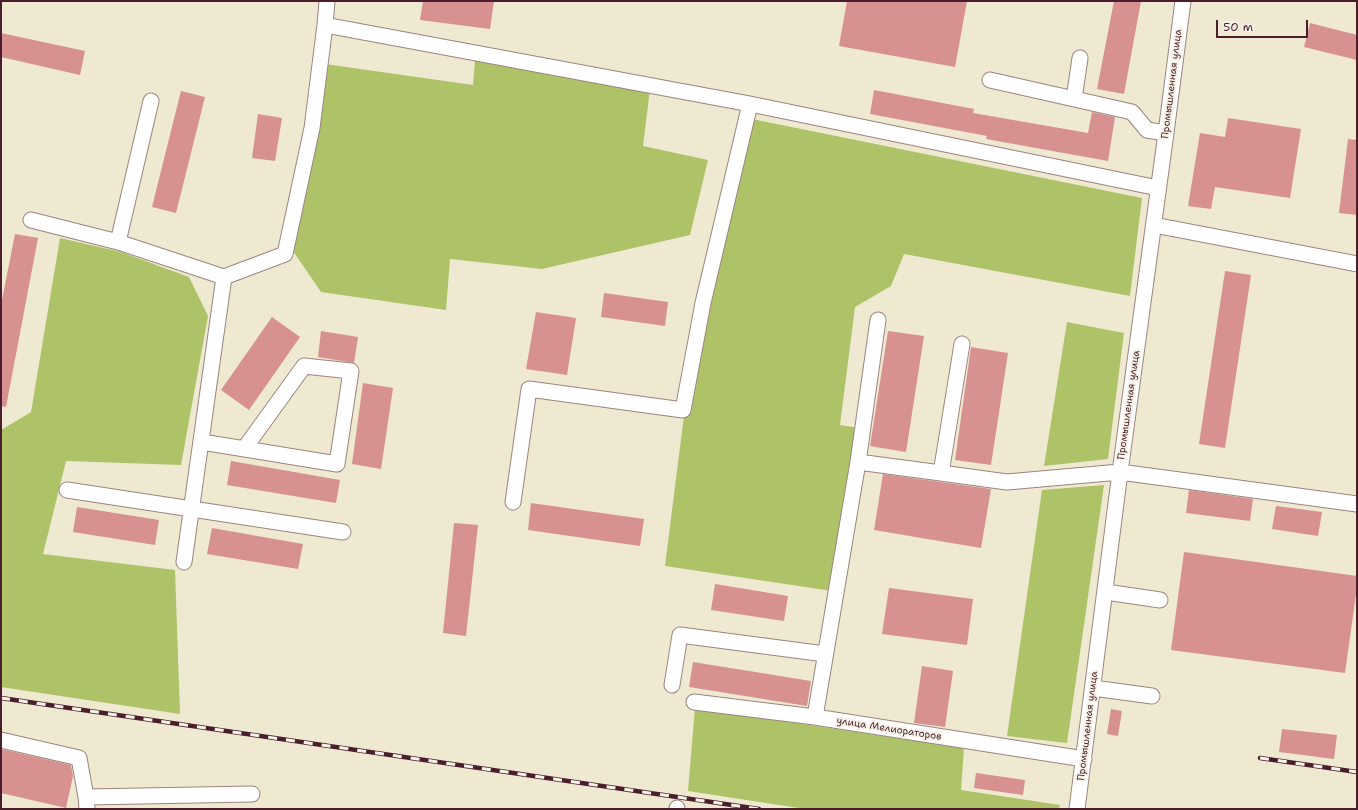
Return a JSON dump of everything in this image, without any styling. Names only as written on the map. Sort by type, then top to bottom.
[{"type":"street","points":[[32,220],[118,242],[224,277],[285,254],[312,128],[327,1]]},
{"type":"street","name":"Промышленная улица","points":[[1078,809],[1120,472],[1183,1]]},
{"type":"street","points":[[325,25],[750,104],[1158,188]]},
{"type":"street","points":[[1074,99],[1080,58]]},
{"type":"street","points":[[990,80],[1132,112],[1147,130],[1166,133]]},
{"type":"street","points":[[118,242],[151,102]]},
{"type":"street","points":[[513,502],[529,390],[683,410],[703,303],[750,104]]},
{"type":"street","points":[[1154,225],[1357,264]]},
{"type":"street","points":[[184,562],[224,277]]},
{"type":"street","points":[[815,717],[858,462],[878,320]]},
{"type":"street","points":[[941,473],[962,344]]},
{"type":"street","points":[[202,442],[244,449],[337,464],[351,371],[304,366],[244,449]]},
{"type":"street","points":[[858,462],[1007,482],[1120,472],[1357,504]]},
{"type":"street","points":[[67,490],[344,532]]},
{"type":"street","points":[[1106,592],[1160,600]]},
{"type":"street","points":[[672,686],[680,635],[825,654]]},
{"type":"street","points":[[1092,688],[1152,696]]},
{"type":"street","name":"улица Мелиораторов","points":[[694,702],[815,717],[1084,759]]},
{"type":"street","points":[[1,740],[79,758],[86,803],[252,794]]},
{"type":"green space","points":[[475,60],[650,89],[643,146],[708,160],[690,235],[542,269],[450,259],[446,310],[321,292],[293,251],[325,64],[473,85]]},
{"type":"green space","points":[[752,119],[1142,198],[1130,296],[904,254],[891,286],[855,307],[840,425],[859,428],[832,591],[665,566],[683,423]]},
{"type":"green space","points":[[60,238],[121,252],[189,277],[208,316],[181,465],[66,461],[43,554],[175,570],[180,714],[1,687],[1,430],[31,412]]},
{"type":"green space","points":[[1067,322],[1124,333],[1108,459],[1044,466]]},
{"type":"green space","points":[[1104,485],[1067,743],[1007,736],[1042,490]]},
{"type":"green space","points":[[695,708],[964,748],[961,790],[1060,805],[1059,809],[805,809],[688,791]]},
{"type":"building","points":[[423,1],[494,1],[490,29],[420,20]]},
{"type":"building","points":[[847,1],[967,1],[955,67],[839,46]]},
{"type":"building","points":[[1114,1],[1141,1],[1124,94],[1097,89]]},
{"type":"building","points":[[1310,23],[1357,35],[1357,60],[1304,47]]},
{"type":"building","points":[[1,33],[85,51],[80,75],[1,57]]},
{"type":"building","points":[[874,90],[974,109],[973,113],[1088,133],[1092,112],[1115,117],[1108,161],[986,139],[987,136],[870,114]]},
{"type":"building","points":[[181,91],[205,97],[176,213],[152,207]]},
{"type":"building","points":[[258,114],[282,118],[275,161],[252,158]]},
{"type":"building","points":[[1228,118],[1301,129],[1290,198],[1215,187],[1211,209],[1188,206],[1200,133],[1225,137]]},
{"type":"building","points":[[1348,139],[1357,140],[1357,215],[1339,213]]},
{"type":"building","points":[[15,234],[38,238],[6,407],[1,406],[1,305]]},
{"type":"building","points":[[1225,271],[1251,275],[1225,448],[1199,444]]},
{"type":"building","points":[[604,293],[668,302],[665,326],[601,317]]},
{"type":"building","points":[[536,312],[576,318],[567,375],[526,369]]},
{"type":"building","points":[[272,317],[300,337],[249,410],[221,390]]},
{"type":"building","points":[[321,331],[358,337],[354,363],[318,357]]},
{"type":"building","points":[[888,331],[924,336],[906,452],[870,446]]},
{"type":"building","points":[[971,347],[1008,353],[991,465],[955,460]]},
{"type":"building","points":[[363,383],[393,388],[381,469],[352,464]]},
{"type":"building","points":[[231,461],[340,480],[336,503],[227,485]]},
{"type":"building","points":[[883,474],[991,489],[981,548],[874,530]]},
{"type":"building","points":[[1189,490],[1253,499],[1250,521],[1186,513]]},
{"type":"building","points":[[531,503],[644,519],[640,546],[528,530]]},
{"type":"building","points":[[1276,506],[1322,512],[1318,536],[1272,529]]},
{"type":"building","points":[[77,507],[159,520],[155,545],[73,532]]},
{"type":"building","points":[[454,523],[478,525],[466,636],[443,633]]},
{"type":"building","points":[[212,528],[303,544],[298,569],[207,554]]},
{"type":"building","points":[[1184,552],[1357,576],[1357,587],[1345,673],[1171,650]]},
{"type":"building","points":[[715,584],[788,596],[784,621],[711,610]]},
{"type":"building","points":[[889,588],[973,599],[967,645],[882,634]]},
{"type":"building","points":[[693,662],[811,681],[807,706],[689,687]]},
{"type":"building","points":[[922,666],[953,671],[945,727],[914,723]]},
{"type":"building","points":[[1111,709],[1122,711],[1118,736],[1107,734]]},
{"type":"building","points":[[1282,729],[1337,735],[1334,759],[1279,752]]},
{"type":"building","points":[[1,749],[71,765],[73,776],[66,808],[1,793]]},
{"type":"building","points":[[976,773],[1025,780],[1023,795],[974,788]]},
{"type":"railway","points":[[1,698],[759,809]]},
{"type":"railway","points":[[1260,758],[1357,772]]}]
